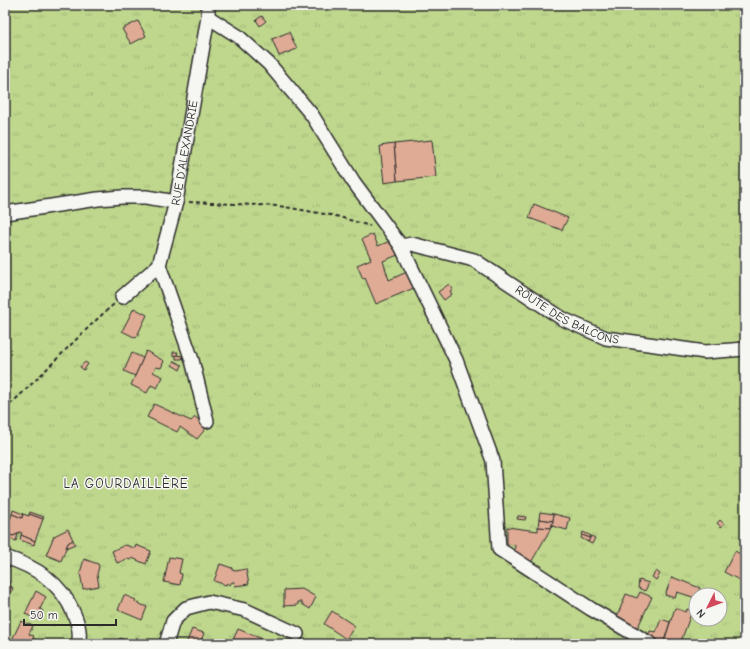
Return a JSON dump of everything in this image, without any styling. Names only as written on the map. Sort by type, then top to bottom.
[{"type":"street","name":"RUE D’ALEXANDRIE","points":[[5,213],[98,199],[122,197],[146,197],[176,202],[208,11]]},
{"type":"street","points":[[208,11],[269,64],[312,115],[353,181],[401,246],[456,360],[493,461],[499,549],[591,609],[651,644]]},
{"type":"street","points":[[122,297],[159,265],[176,202]]},
{"type":"street","name":"ROUTE DES BALCONS","points":[[401,246],[412,244],[474,260],[563,319],[606,338],[705,352],[745,349]]},
{"type":"street","points":[[159,265],[192,360],[207,421]]},
{"type":"street","points":[[5,557],[22,562],[44,575],[58,586],[70,603],[77,621],[79,639],[78,644]]},
{"type":"street","points":[[166,644],[173,621],[186,608],[209,602],[245,610],[297,634]]},
{"type":"path","points":[[176,202],[279,206],[336,216],[390,232]]},
{"type":"path","points":[[5,409],[32,385],[94,321],[122,297]]},
{"type":"green space","points":[[5,5],[745,5],[745,644],[5,644]]},
{"type":"building","points":[[262,16],[266,21],[260,26],[256,20]]},
{"type":"building","points":[[138,21],[146,36],[131,44],[122,29]]},
{"type":"building","points":[[289,32],[297,49],[279,56],[272,39]]},
{"type":"building","points":[[432,140],[436,177],[397,181],[394,144]]},
{"type":"building","points":[[394,144],[397,181],[384,183],[380,146]]},
{"type":"building","points":[[534,204],[568,218],[562,230],[529,218]]},
{"type":"building","points":[[373,234],[378,246],[390,241],[398,255],[383,261],[389,280],[407,272],[414,288],[376,304],[365,278],[363,279],[357,265],[371,259],[362,239]]},
{"type":"building","points":[[449,284],[453,289],[450,291],[452,294],[444,300],[438,292]]},
{"type":"building","points":[[134,308],[147,315],[136,338],[122,331]]},
{"type":"building","points":[[146,351],[164,361],[161,368],[156,367],[153,372],[163,377],[157,388],[151,385],[147,393],[131,385]]},
{"type":"building","points":[[173,352],[178,352],[177,355],[173,356]]},
{"type":"building","points":[[132,353],[143,358],[135,376],[124,371]]},
{"type":"building","points":[[176,355],[183,356],[182,359],[176,359]]},
{"type":"building","points":[[174,361],[182,365],[180,370],[172,365]]},
{"type":"building","points":[[85,362],[88,364],[84,370],[80,367]]},
{"type":"building","points":[[154,404],[191,421],[195,417],[208,426],[197,439],[180,427],[177,432],[147,417]]},
{"type":"building","points":[[13,510],[23,514],[22,518],[12,514]]},
{"type":"building","points":[[30,512],[44,517],[43,519],[29,514]]},
{"type":"building","points":[[540,512],[554,514],[553,521],[539,519]]},
{"type":"building","points":[[12,514],[22,518],[23,514],[29,516],[29,514],[43,519],[35,541],[21,535],[22,533],[19,532],[13,536],[5,533]]},
{"type":"building","points":[[554,514],[570,518],[567,530],[552,526]]},
{"type":"building","points":[[518,516],[526,517],[525,520],[517,519]]},
{"type":"building","points":[[539,519],[553,521],[551,528],[538,527]]},
{"type":"building","points":[[720,520],[724,524],[721,527],[717,523]]},
{"type":"building","points":[[507,527],[538,531],[538,527],[551,528],[529,566],[514,553],[515,545],[507,544]]},
{"type":"building","points":[[68,529],[73,540],[68,543],[61,561],[46,555],[54,536]]},
{"type":"building","points":[[583,532],[591,536],[590,538],[582,535]]},
{"type":"building","points":[[5,533],[13,536],[18,534],[16,541],[5,537]]},
{"type":"building","points":[[21,535],[35,541],[34,545],[20,540]]},
{"type":"building","points":[[582,535],[590,538],[588,542],[581,538]]},
{"type":"building","points":[[591,536],[595,538],[592,544],[588,542]]},
{"type":"building","points":[[73,540],[75,544],[66,548],[68,543]]},
{"type":"building","points":[[125,545],[135,548],[136,545],[151,551],[146,564],[132,558],[131,560],[127,559],[117,563],[112,551]]},
{"type":"building","points":[[735,551],[745,557],[745,572],[741,581],[724,572]]},
{"type":"building","points":[[169,557],[182,559],[179,573],[182,574],[180,585],[164,582]]},
{"type":"building","points":[[84,559],[98,564],[99,567],[97,574],[99,586],[83,589],[80,573]]},
{"type":"building","points":[[535,563],[542,566],[538,572],[532,568]]},
{"type":"building","points":[[220,564],[236,571],[246,569],[249,584],[235,586],[234,582],[230,585],[227,583],[226,585],[214,581]]},
{"type":"building","points":[[656,571],[660,574],[656,580],[652,577]]},
{"type":"building","points":[[5,577],[12,587],[8,590],[5,601]]},
{"type":"building","points":[[672,577],[697,587],[688,587],[688,595],[677,592],[675,598],[665,595]]},
{"type":"building","points":[[639,580],[649,583],[645,591],[638,588]]},
{"type":"building","points":[[12,587],[13,589],[7,596],[8,590]]},
{"type":"building","points":[[302,589],[316,597],[310,609],[302,604],[302,602],[298,602],[298,605],[284,606],[284,590]]},
{"type":"building","points":[[36,591],[46,597],[40,609],[43,611],[39,620],[25,614]]},
{"type":"building","points":[[640,592],[652,597],[637,629],[616,619],[626,594],[637,598]]},
{"type":"building","points":[[124,595],[147,607],[142,620],[118,610]]},
{"type":"building","points":[[675,608],[686,612],[688,609],[688,622],[680,644],[663,644]]},
{"type":"building","points":[[332,611],[355,626],[346,639],[324,624]]},
{"type":"building","points":[[661,619],[670,622],[663,644],[647,637],[650,631],[656,632]]},
{"type":"building","points":[[21,621],[33,626],[29,634],[34,636],[31,644],[10,644]]},
{"type":"building","points":[[192,629],[204,633],[200,644],[186,644]]},
{"type":"building","points":[[238,629],[262,639],[260,644],[237,644],[232,642]]},
{"type":"building","points":[[120,638],[131,643],[133,642],[134,644],[117,644]]},
{"type":"building","points":[[711,639],[719,643],[709,644]]},
{"type":"district","name":"LA GOURDAILLÈRE","points":[[126,483]]}]
